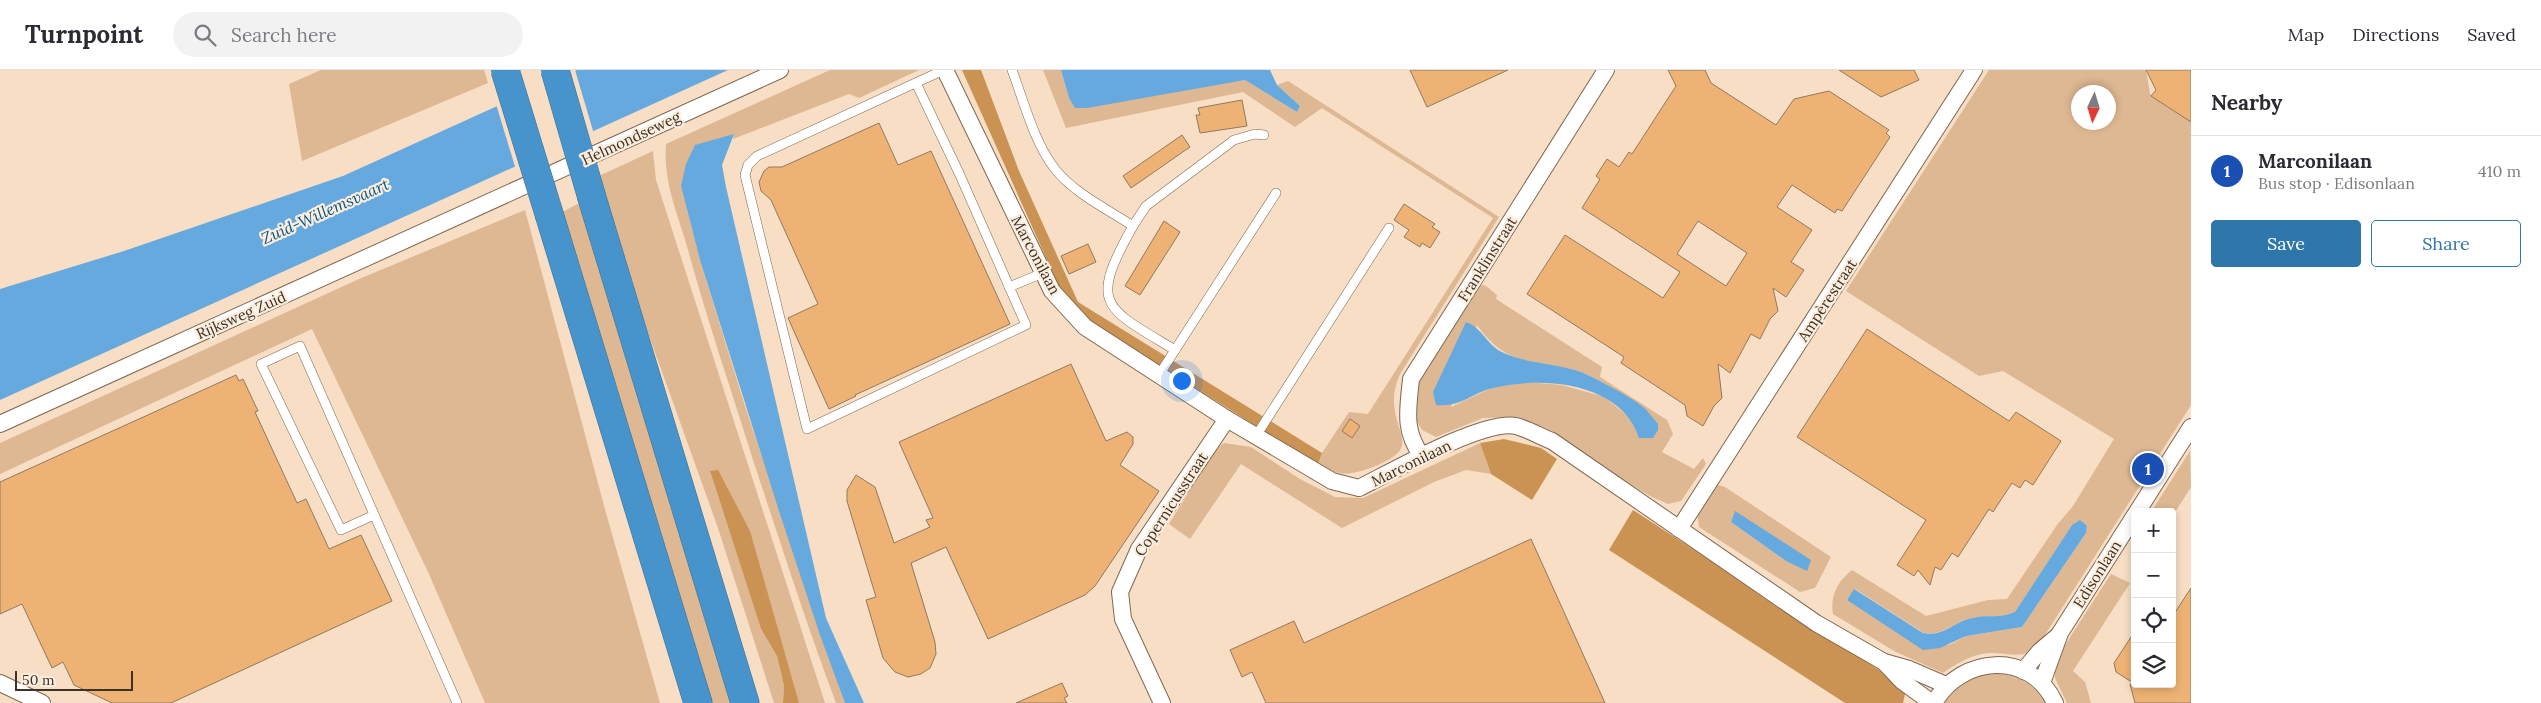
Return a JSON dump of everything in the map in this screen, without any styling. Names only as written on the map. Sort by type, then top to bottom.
[{"type":"highway","points":[[505,70],[698,703]]},
{"type":"highway","points":[[555,70],[745,703]]},
{"type":"street","name":"Helmondseweg","points":[[482,206],[780,70]]},
{"type":"street","name":"Marconilaan","points":[[944,70],[1052,291],[1086,327],[1227,419],[1332,481],[1359,488],[1422,456],[1478,431],[1515,426],[1552,441],[1816,623],[1884,662],[1910,669],[1946,685]]},
{"type":"street","name":"Franklinstraat","points":[[1422,456],[1412,442],[1407,413],[1411,379],[1606,70]]},
{"type":"street","name":"Ampèrestraat","points":[[1679,529],[1974,70]]},
{"type":"street","name":"Rijksweg Zuid","points":[[0,424],[482,206]]},
{"type":"street","name":"Copernicusstraat","points":[[1162,703],[1123,619],[1120,592],[1139,549],[1227,419]]},
{"type":"street","points":[[2140,508],[2191,427]]},
{"type":"street","name":"Edisonlaan","points":[[2042,683],[2060,634],[2131,521]]},
{"type":"street","name":"Edisonlaan","points":[[2023,671],[2040,651],[2060,634]]},
{"type":"street","name":"Marconilaan","points":[[1884,662],[1902,682],[1933,703]]},
{"type":"street","points":[[1933,703],[1946,685],[1963,673],[1982,666],[2003,665],[2023,671],[2042,683],[2055,703]]},
{"type":"street","points":[[0,683],[42,703]]},
{"type":"lane","points":[[916,83],[959,173],[1026,325],[807,429],[745,175],[748,165],[757,156],[944,70]]},
{"type":"lane","points":[[1012,70],[1043,150],[1055,169],[1068,182],[1133,226]]},
{"type":"lane","points":[[1175,350],[1129,321],[1110,306],[1108,292],[1109,274],[1114,261],[1146,206],[1234,140],[1255,134],[1264,135]]},
{"type":"lane","points":[[1159,375],[1276,193]]},
{"type":"lane","points":[[1256,436],[1389,228]]},
{"type":"lane","points":[[1009,288],[1043,273]]},
{"type":"lane","points":[[374,515],[342,530],[261,364],[300,346],[374,515],[456,703]]},
{"type":"shaded area","points":[[321,70],[484,70],[488,83],[302,161],[289,84]]},
{"type":"shaded area","points":[[830,70],[919,70],[859,98],[849,94],[733,139],[734,134],[681,186],[700,260],[744,403],[845,703],[836,703],[753,460],[673,202],[666,159],[666,144]]},
{"type":"shaded area","points":[[962,70],[981,70],[1019,171],[1078,302],[1322,453],[1318,465],[1095,325],[1072,305],[1056,280]]},
{"type":"shaded area","points":[[1043,70],[1061,70],[1069,98],[1184,89],[1245,80],[1297,112],[1300,106],[1277,85],[1288,81],[1499,217],[1400,374],[1394,400],[1402,440],[1402,447],[1397,453],[1388,460],[1373,467],[1345,474],[1318,465],[1322,453],[1349,412],[1368,414],[1493,218],[1322,108],[1295,127],[1243,92],[1066,128]]},
{"type":"shaded area","points":[[1989,70],[2146,70],[2150,94],[2191,120],[2191,405],[2036,649],[2017,655],[1989,653],[1977,655],[1966,659],[1943,673],[1894,651],[1833,614],[1834,595],[1842,579],[1852,570],[1926,616],[1988,600],[2007,599],[2057,525],[2073,506],[2114,439],[2003,371],[1979,376],[1846,291]],"holes":[[[2072,525],[2087,526],[2086,533],[2022,627],[1966,636],[1949,645],[1847,599],[1855,589],[1924,633],[1943,631],[1972,618],[2009,614],[2015,612]]]},
{"type":"shaded area","points":[[653,151],[656,180],[825,703],[799,703],[710,471],[761,629],[777,656],[784,686],[783,703],[774,703],[718,528],[637,302],[599,176]]},
{"type":"shaded area","points":[[581,202],[737,703],[710,703],[561,213]]},
{"type":"shaded area","points":[[525,210],[606,513],[660,703],[485,703],[428,572],[312,329],[0,474],[0,443],[359,279]]},
{"type":"shaded area","points":[[1480,284],[1486,286],[1497,295],[1496,299],[1602,367],[1600,377],[1667,420],[1673,434],[1662,452],[1694,469],[1703,458],[1706,464],[1681,501],[1668,504],[1650,496],[1519,417],[1483,418],[1436,437],[1422,430],[1416,420],[1413,390],[1474,288]],"holes":[[[1477,325],[1498,348],[1520,359],[1574,370],[1599,380],[1626,397],[1653,438],[1605,397],[1562,385],[1526,382],[1491,388],[1451,407]]]},
{"type":"shaded area","points":[[1504,439],[1541,448],[1557,459],[1532,500],[1491,474],[1480,443]]},
{"type":"shaded area","points":[[1224,443],[1251,447],[1300,479],[1335,497],[1363,498],[1480,443],[1491,474],[1466,470],[1434,482],[1342,528],[1241,464],[1190,539],[1169,524],[1215,450]]},
{"type":"shaded area","points":[[2190,451],[2191,487],[2176,511],[2176,508],[2154,508]]},
{"type":"shaded area","points":[[718,470],[750,531],[799,703],[783,703],[784,686],[777,656],[761,629],[710,471]]},
{"type":"shaded area","points":[[1715,484],[1725,487],[1831,557],[1815,588],[1800,592],[1699,527],[1697,512]],"holes":[[[1735,512],[1786,561],[1731,522]]]},
{"type":"shaded area","points":[[1633,510],[1879,670],[1905,694],[1903,703],[1845,703],[1609,550]]},
{"type":"shaded area","points":[[2111,574],[2130,583],[2073,671],[2085,682],[2091,703],[2067,703],[2055,678],[2054,662]]},
{"type":"shaded area","points":[[1986,673],[2004,674],[2020,679],[2034,689],[2046,703],[1944,703],[1962,684]]},
{"type":"water","name":"Zuid-Willemsvaart","points":[[577,70],[728,70],[0,400],[0,289],[124,251],[343,176]]},
{"type":"water","points":[[1061,70],[1270,70],[1277,85],[1300,106],[1297,112],[1245,80],[1087,108],[1075,108],[1069,98]]},
{"type":"water","points":[[734,134],[722,165],[726,187],[826,618],[864,703],[845,703],[820,635],[700,260],[681,186],[686,164],[695,145]]},
{"type":"water","points":[[1466,322],[1477,328],[1493,346],[1504,353],[1521,359],[1575,370],[1620,392],[1646,410],[1658,424],[1658,430],[1653,438],[1639,438],[1630,419],[1615,405],[1598,394],[1556,384],[1513,384],[1493,388],[1453,404],[1436,405],[1433,392]]},
{"type":"water","points":[[1735,511],[1811,560],[1807,571],[1786,561],[1731,522]]},
{"type":"water","points":[[2080,520],[2087,526],[2086,533],[2022,627],[1966,636],[1940,648],[1923,650],[1847,600],[1854,589],[1923,633],[1930,634],[1943,631],[1972,618],[1999,616],[2015,612],[2072,525]]},
{"type":"pier","points":[[571,70],[575,70],[594,134],[516,170],[496,104]]},
{"type":"building","points":[[1410,70],[1508,70],[1427,107]]},
{"type":"building","points":[[1668,70],[1705,70],[1711,83],[1776,125],[1794,99],[1829,91],[1889,130],[1886,133],[1890,137],[1842,211],[1837,209],[1835,213],[1792,185],[1777,207],[1812,230],[1791,262],[1804,270],[1786,297],[1773,288],[1778,311],[1770,319],[1760,339],[1751,334],[1730,373],[1718,364],[1722,398],[1714,406],[1703,426],[1687,416],[1685,405],[1621,363],[1624,357],[1527,294],[1565,235],[1663,298],[1680,272],[1582,208],[1600,179],[1596,176],[1607,159],[1619,167],[1629,152],[1632,154],[1676,86]],"holes":[[[1698,221],[1747,253],[1726,286],[1677,254]]]},
{"type":"building","points":[[1839,70],[1914,70],[1919,80],[1881,97]]},
{"type":"building","points":[[2146,70],[2191,70],[2191,122],[2151,96],[2156,90]]},
{"type":"building","points":[[1242,100],[1247,126],[1200,133],[1196,115],[1200,115],[1198,108]]},
{"type":"building","points":[[879,123],[898,165],[931,151],[1010,324],[855,395],[829,409],[788,318],[818,304],[771,200],[761,191],[759,182],[764,171],[769,167],[782,167]]},
{"type":"building","points":[[1182,135],[1190,147],[1131,188],[1123,176]]},
{"type":"building","points":[[1404,204],[1435,224],[1432,227],[1440,232],[1430,248],[1422,243],[1420,247],[1404,237],[1409,230],[1394,220]]},
{"type":"building","points":[[1164,221],[1180,232],[1140,295],[1125,286]]},
{"type":"building","points":[[1088,244],[1096,262],[1069,274],[1061,256]]},
{"type":"building","points":[[1867,329],[2009,421],[2016,412],[2061,441],[2033,485],[2025,480],[2020,488],[2012,483],[1993,512],[1989,509],[1958,557],[1952,553],[1941,570],[1935,567],[1930,585],[1918,570],[1914,576],[1897,565],[1926,520],[1797,437]]},
{"type":"building","points":[[1071,364],[1106,441],[1127,432],[1133,437],[1133,444],[1120,465],[1159,491],[1095,586],[1085,595],[988,639],[946,547],[911,563],[935,642],[936,654],[930,668],[921,674],[908,677],[895,672],[883,658],[866,600],[876,597],[847,501],[847,490],[856,475],[875,487],[894,543],[930,527],[926,520],[933,518],[899,442]]},
{"type":"building","points":[[236,375],[239,381],[243,379],[258,411],[255,412],[297,503],[306,499],[329,549],[361,535],[392,601],[171,703],[112,703],[74,685],[63,662],[52,668],[22,604],[0,614],[0,482]]},
{"type":"building","points":[[1350,419],[1360,426],[1352,438],[1342,431]]},
{"type":"building","points":[[1531,539],[1605,703],[1266,703],[1252,672],[1242,677],[1230,650],[1294,621],[1304,643]]},
{"type":"building","points":[[2191,588],[2191,703],[2135,703],[2131,688],[2176,688],[2176,611]]},
{"type":"building","points":[[2131,637],[2131,681],[2116,672],[2114,663]]},
{"type":"building","points":[[1062,683],[1068,696],[1064,698],[1067,703],[1016,703]]},
{"type":"place","name":"Marconilaan","points":[[2148,469]]}]
